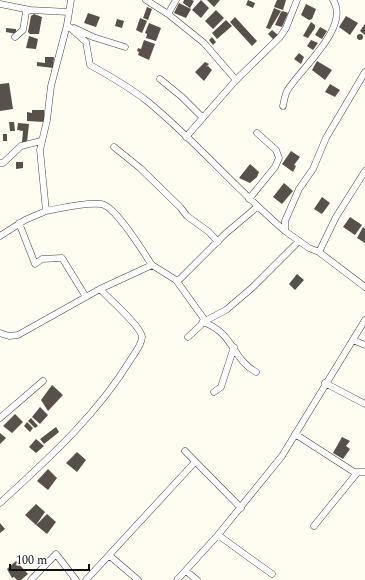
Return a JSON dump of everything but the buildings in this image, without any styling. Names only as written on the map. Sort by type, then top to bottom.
[{"type":"street","points":[[46,211],[40,150],[41,141],[47,120],[51,86],[67,25],[71,0]]},
{"type":"street","points":[[146,0],[168,14],[204,43],[236,80]]},
{"type":"street","points":[[168,14],[176,0]]},
{"type":"street","points":[[186,137],[236,80],[280,37],[286,28],[297,0]]},
{"type":"street","points":[[283,106],[286,92],[325,42],[334,25],[338,12],[333,0]]},
{"type":"street","points":[[0,4],[30,10],[69,12]]},
{"type":"street","points":[[15,37],[23,30],[24,16],[26,12],[30,10]]},
{"type":"street","points":[[67,25],[93,37],[125,47]]},
{"type":"street","points":[[67,25],[86,42],[90,65],[128,87],[147,101],[204,153],[257,207],[284,231],[319,252],[365,287]]},
{"type":"street","points":[[284,231],[285,222],[299,189],[313,168],[326,138],[365,72]]},
{"type":"street","points":[[160,79],[182,97],[202,117]]},
{"type":"street","points":[[249,199],[275,167],[279,158],[276,150],[257,134]]},
{"type":"street","points":[[0,163],[3,163],[21,146],[41,141]]},
{"type":"street","points":[[114,147],[140,168],[180,207],[187,216],[209,232],[218,242]]},
{"type":"street","points":[[319,252],[336,217],[365,172]]},
{"type":"street","points":[[0,236],[19,223],[46,211],[101,204],[108,207],[118,217],[152,265],[176,280],[202,315],[203,322]]},
{"type":"street","points":[[176,280],[180,279],[257,207]]},
{"type":"street","points":[[19,223],[35,264],[42,259],[62,258],[86,296]]},
{"type":"street","points":[[188,337],[203,322],[226,310],[248,292],[299,241]]},
{"type":"street","points":[[0,333],[9,336],[18,335],[86,296],[152,265]]},
{"type":"street","points":[[0,503],[91,414],[123,372],[141,342],[141,333],[135,325],[100,289]]},
{"type":"street","points":[[177,580],[218,536],[282,456],[325,383],[365,320]]},
{"type":"street","points":[[203,322],[220,330],[234,347],[243,362],[256,372]]},
{"type":"street","points":[[353,340],[365,345]]},
{"type":"street","points":[[214,392],[221,387],[234,347]]},
{"type":"street","points":[[0,418],[43,381]]},
{"type":"street","points":[[325,383],[365,404]]},
{"type":"street","points":[[295,434],[358,473],[365,472]]},
{"type":"street","points":[[185,451],[241,508]]},
{"type":"street","points":[[86,580],[110,556],[195,462]]},
{"type":"street","points":[[314,526],[358,473]]},
{"type":"street","points":[[218,536],[272,574]]},
{"type":"street","points":[[31,580],[56,554],[76,580]]},
{"type":"street","points":[[110,556],[138,580]]},
{"type":"street","points":[[186,571],[197,580]]}]
